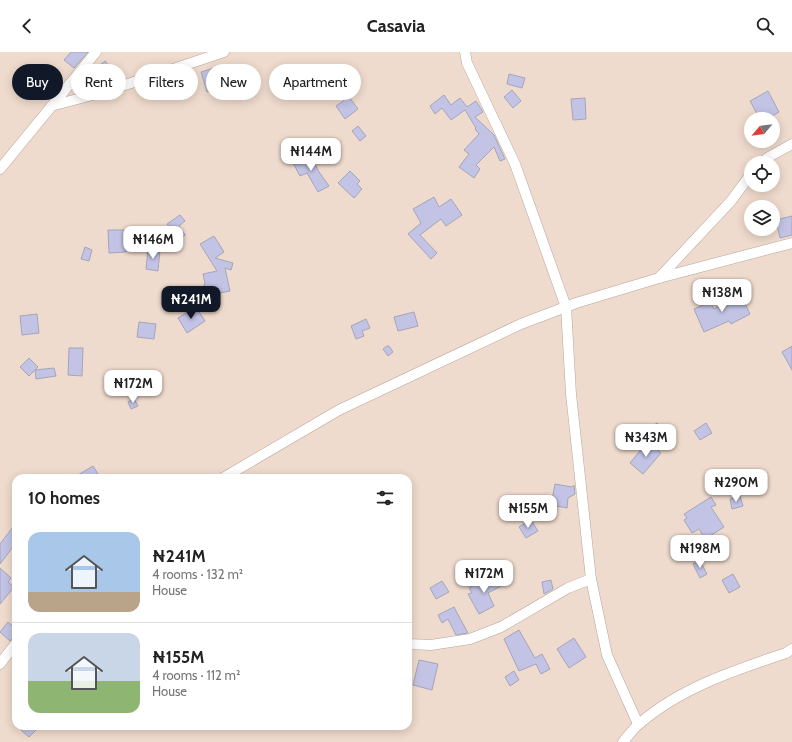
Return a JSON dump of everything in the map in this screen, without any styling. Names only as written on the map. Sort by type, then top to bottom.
[{"type":"street","points":[[0,169],[51,106],[82,71],[96,52]]},
{"type":"street","points":[[51,106],[104,92],[224,52]]},
{"type":"street","points":[[464,52],[467,63],[515,164],[566,307],[571,394],[591,579],[607,655],[638,724]]},
{"type":"street","points":[[771,156],[792,144]]},
{"type":"street","points":[[659,278],[731,201],[744,183]]},
{"type":"street","points":[[230,474],[339,410],[521,324],[566,307],[659,278],[792,243]]},
{"type":"street","points":[[412,644],[431,645],[470,639],[501,627],[568,588],[591,579]]},
{"type":"street","points":[[0,664],[12,648]]},
{"type":"street","points":[[623,742],[638,724],[681,694],[741,668],[786,653],[792,649]]},
{"type":"building","points":[[71,52],[88,52],[78,64],[71,64],[71,66],[64,60]]},
{"type":"building","points":[[206,70],[206,89],[201,72]]},
{"type":"building","points":[[509,74],[525,78],[522,88],[507,84]]},
{"type":"building","points":[[512,90],[521,101],[513,108],[504,97]]},
{"type":"building","points":[[768,91],[779,112],[756,112],[750,101]]},
{"type":"building","points":[[444,95],[451,105],[460,98],[467,107],[476,101],[483,112],[475,117],[494,135],[505,159],[500,161],[494,147],[476,165],[480,169],[474,178],[459,167],[469,154],[464,150],[479,134],[465,110],[451,120],[442,108],[435,114],[430,106]]},
{"type":"building","points":[[585,98],[586,119],[573,120],[571,99]]},
{"type":"building","points":[[345,100],[351,100],[358,109],[345,119],[336,106]]},
{"type":"building","points":[[358,126],[366,136],[360,141],[352,131]]},
{"type":"building","points":[[310,154],[319,172],[329,186],[318,192],[307,173],[300,176],[293,163]]},
{"type":"building","points":[[350,171],[360,181],[357,184],[362,189],[354,198],[338,183]]},
{"type":"building","points":[[434,197],[439,207],[451,199],[462,215],[446,226],[441,219],[420,235],[437,253],[431,259],[408,234],[421,223],[413,209]]},
{"type":"building","points":[[180,215],[185,221],[179,226],[185,235],[179,240],[167,224]]},
{"type":"building","points":[[792,216],[792,235],[780,238],[780,219]]},
{"type":"building","points":[[108,230],[125,230],[126,252],[109,253]]},
{"type":"building","points":[[214,236],[224,252],[215,258],[233,263],[231,270],[225,268],[230,291],[199,297],[205,283],[203,274],[217,271],[200,244]]},
{"type":"building","points":[[85,247],[92,250],[89,261],[81,259]]},
{"type":"building","points":[[148,249],[160,250],[158,271],[146,269]]},
{"type":"building","points":[[741,295],[750,314],[731,324],[729,321],[704,332],[694,309],[710,302],[714,309]]},
{"type":"building","points":[[196,307],[205,321],[187,333],[178,318]]},
{"type":"building","points":[[414,312],[418,326],[398,331],[394,317]]},
{"type":"building","points":[[37,314],[39,333],[22,335],[20,316]]},
{"type":"building","points":[[366,319],[370,328],[362,331],[364,336],[356,339],[351,326]]},
{"type":"building","points":[[139,322],[156,324],[154,339],[137,337]]},
{"type":"building","points":[[389,346],[393,352],[388,356],[383,349]]},
{"type":"building","points":[[792,346],[792,370],[782,352]]},
{"type":"building","points":[[69,348],[83,348],[82,376],[68,375]]},
{"type":"building","points":[[29,358],[38,367],[29,376],[20,367]]},
{"type":"building","points":[[54,368],[56,376],[36,379],[35,370]]},
{"type":"building","points":[[134,399],[138,406],[131,409],[128,402]]},
{"type":"building","points":[[657,423],[661,429],[651,436],[647,430]]},
{"type":"building","points":[[706,423],[712,433],[700,440],[694,431]]},
{"type":"building","points":[[648,441],[661,453],[643,474],[630,463]]},
{"type":"building","points":[[93,466],[98,474],[80,474]]},
{"type":"building","points":[[555,484],[572,487],[574,485],[575,494],[568,498],[567,508],[551,505]]},
{"type":"building","points":[[740,496],[743,506],[732,509],[730,499]]},
{"type":"building","points":[[711,497],[716,505],[711,507],[724,527],[705,539],[699,529],[692,533],[684,520],[687,518],[684,514]]},
{"type":"building","points":[[531,520],[538,531],[526,538],[519,527]]},
{"type":"building","points":[[12,528],[12,548],[0,564],[0,544]]},
{"type":"building","points":[[700,561],[707,574],[700,578],[693,564]]},
{"type":"building","points":[[0,568],[11,578],[8,582],[12,585],[12,589],[0,604]]},
{"type":"building","points":[[733,574],[740,587],[729,593],[722,580]]},
{"type":"building","points":[[496,575],[501,586],[488,593],[494,606],[479,614],[468,594],[472,593],[469,588],[480,581],[481,583]]},
{"type":"building","points":[[551,580],[553,589],[544,594],[542,582]]},
{"type":"building","points":[[442,581],[449,592],[436,599],[430,588]]},
{"type":"building","points":[[454,607],[468,633],[456,635],[448,619],[442,623],[438,615]]},
{"type":"building","points":[[8,622],[12,626],[12,639],[10,641],[0,632]]},
{"type":"building","points":[[519,630],[535,658],[542,654],[550,669],[541,674],[536,664],[519,671],[504,639]]},
{"type":"building","points":[[574,638],[586,657],[569,668],[557,649]]},
{"type":"building","points":[[419,660],[438,664],[432,690],[413,685]]},
{"type":"building","points":[[514,671],[519,680],[510,686],[505,677]]},
{"type":"building","points":[[21,730],[36,730],[29,737]]}]
